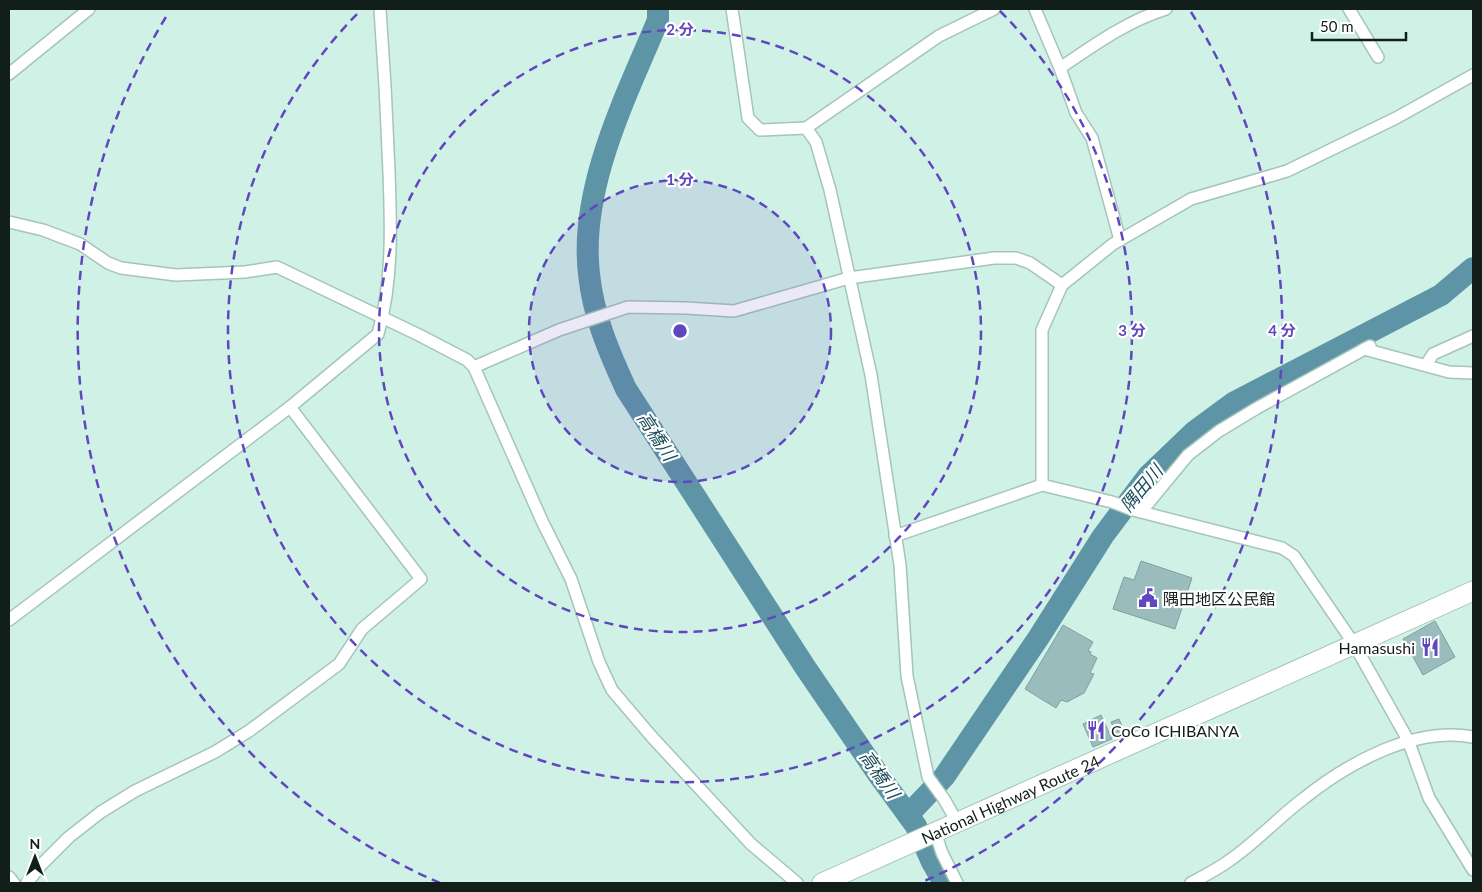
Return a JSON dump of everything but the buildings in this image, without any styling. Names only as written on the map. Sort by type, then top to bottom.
[{"type":"highway","name":"National Highway Route 24","points":[[822,883],[1473,591]]},
{"type":"street","points":[[9,74],[89,9]]},
{"type":"street","points":[[9,620],[290,407],[378,334],[383,318],[391,255],[386,83],[380,9]]},
{"type":"street","points":[[732,9],[748,118],[760,130],[806,128],[939,36],[994,9]]},
{"type":"street","points":[[1035,9],[1060,68],[1076,113],[1092,138],[1120,240]]},
{"type":"street","points":[[1060,68],[1111,34],[1148,15],[1166,9]]},
{"type":"street","points":[[1349,9],[1378,57]]},
{"type":"street","points":[[1042,485],[1042,330],[1062,285],[1120,240],[1191,199],[1287,171],[1396,118],[1473,75]]},
{"type":"street","points":[[806,128],[816,142],[830,190],[871,374],[900,565],[907,676],[928,776],[957,822]]},
{"type":"street","points":[[9,222],[43,230],[80,244],[108,263],[121,268],[176,275],[245,272],[277,267],[467,360],[474,367],[542,521],[571,579],[599,662],[612,690],[652,737],[751,844],[797,883]]},
{"type":"street","points":[[474,367],[559,330],[628,307],[734,311],[849,278],[994,258],[1016,258],[1030,263],[1062,285]]},
{"type":"street","points":[[1426,365],[1433,354],[1473,336]]},
{"type":"street","points":[[1137,511],[1188,455],[1219,431],[1367,347],[1449,372],[1473,373]]},
{"type":"street","points":[[27,883],[41,865],[69,837],[101,812],[135,791],[222,748],[249,731],[340,664],[362,629],[421,579],[290,407]]},
{"type":"street","points":[[896,536],[1042,485],[1282,548],[1294,556],[1354,644],[1408,740],[1429,798],[1472,867]]},
{"type":"street","points":[[1191,883],[1230,860],[1304,797],[1354,764],[1408,740],[1445,735],[1473,737]]},
{"type":"street","points":[[935,832],[957,883]]},
{"type":"street","points":[[9,876],[14,883]]},
{"type":"waterway","name":"高橋川","points":[[658,9],[658,20],[619,112],[608,144],[598,176],[591,209],[588,242],[589,274],[598,319],[626,389],[805,667],[916,826],[932,862],[944,883]]},
{"type":"waterway","name":"隅田川","points":[[908,815],[944,777],[1039,637],[1103,536],[1148,476],[1195,431],[1233,403],[1441,295],[1473,268]]},
{"type":"place","name":"隅田地区公民館","points":[[1148,598]]},
{"type":"place","name":"Hamasushi","points":[[1430,647]]},
{"type":"place","name":"CoCo ICHIBANYA","points":[[1096,730]]}]
